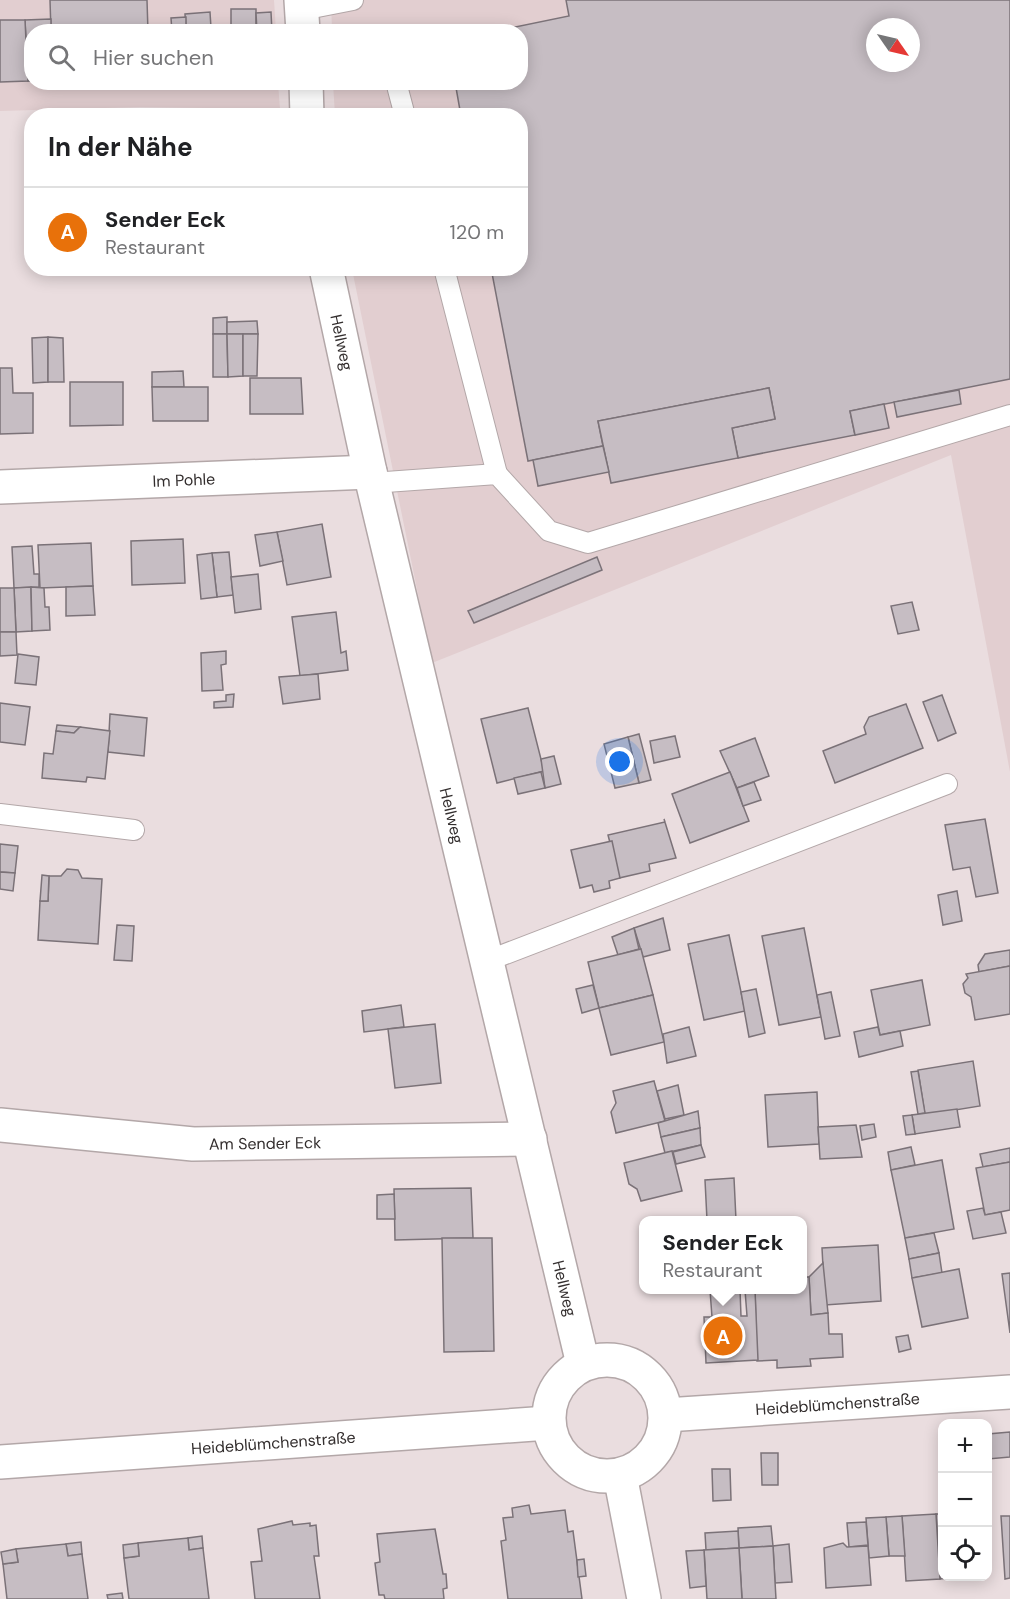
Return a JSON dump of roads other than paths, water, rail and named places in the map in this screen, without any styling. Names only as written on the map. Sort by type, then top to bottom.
[{"type":"street","name":"Hellweg","points":[[328,276],[371,477],[583,1364]]},
{"type":"street","name":"Im Pohle","points":[[0,487],[371,477]]},
{"type":"street","name":"Am Sender Eck","points":[[0,1125],[194,1144],[530,1139]]},
{"type":"street","points":[[611,1360],[638,1368],[657,1388],[666,1415],[663,1435],[654,1453],[639,1467],[620,1475],[600,1476],[581,1471],[565,1459],[553,1443],[548,1423],[549,1405],[556,1388],[568,1374],[583,1364],[611,1360]]},
{"type":"street","name":"Heideblümchenstraße","points":[[666,1415],[1010,1392]]},
{"type":"street","name":"Heideblümchenstraße","points":[[0,1462],[548,1423]]},
{"type":"street","points":[[620,1475],[644,1599]]},
{"type":"lane","points":[[302,14],[353,0]]},
{"type":"lane","points":[[398,90],[403,108]]},
{"type":"lane","points":[[446,276],[497,474],[549,531],[588,543],[1010,416]]},
{"type":"lane","points":[[371,477],[497,474]]},
{"type":"lane","points":[[487,961],[947,784]]},
{"type":"lane","points":[[0,814],[134,830]]},
{"type":"place","name":"Sender Eck","points":[[723,1336]]}]
